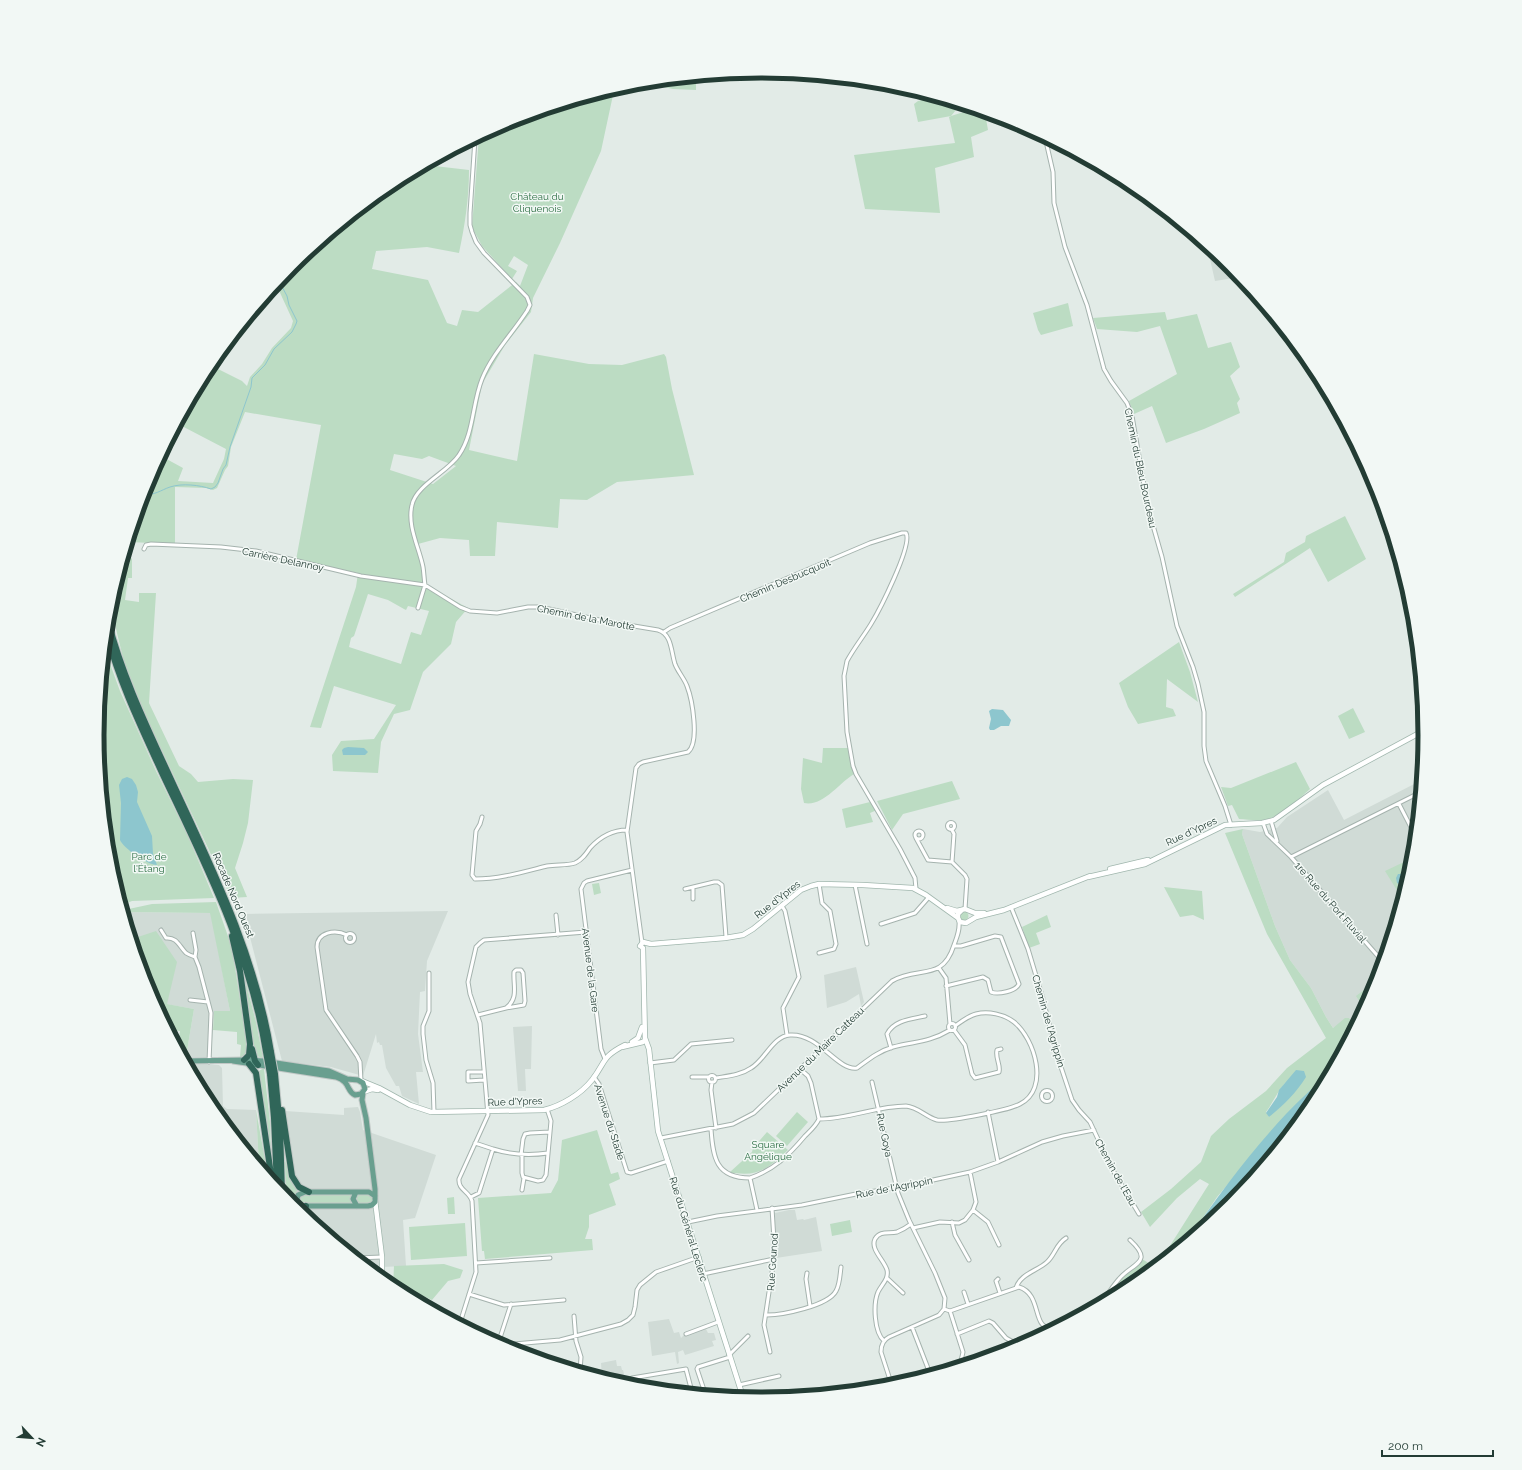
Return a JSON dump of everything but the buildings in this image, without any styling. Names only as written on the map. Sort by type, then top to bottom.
[{"type":"highway","name":"Rocade Nord Ouest","points":[[112,635],[124,672],[138,706],[221,892],[227,910],[244,944],[257,986],[272,1074],[277,1179]]},
{"type":"highway","name":"Rocade Nord Ouest","points":[[110,646],[119,673],[138,720],[221,892]]},
{"type":"highway","points":[[227,910],[240,972],[271,1172]]},
{"type":"highway","points":[[250,1044],[249,1055],[255,1063],[256,1073]]},
{"type":"highway","name":"Rocade Nord Ouest","points":[[272,1074],[276,1084],[280,1128],[282,1184]]},
{"type":"highway","points":[[276,1084],[281,1104],[292,1173],[299,1187],[309,1192]]},
{"type":"main road","name":"Rue d'Ypres","points":[[968,922],[976,917],[1011,907],[1088,877],[1139,866],[1222,826],[1271,821],[1282,815],[1315,791],[1353,769],[1418,735]]},
{"type":"main road","name":"Rue d'Ypres","points":[[644,943],[743,935],[752,931],[801,890],[819,884],[916,889],[941,905],[958,919]]},
{"type":"main road","name":"Rue d'Ypres","points":[[941,905],[952,910],[965,910],[980,913],[1002,910]]},
{"type":"main road","points":[[965,910],[972,916],[968,922],[961,923],[958,919],[958,914],[965,910]]},
{"type":"main road","points":[[641,1039],[644,1004],[643,948],[646,947],[644,943]]},
{"type":"main road","name":"Rue d'Ypres","points":[[191,1062],[233,1061],[329,1071],[347,1079],[358,1080],[377,1087],[414,1107],[434,1112],[547,1109],[559,1105],[588,1084],[594,1077],[604,1059],[610,1053],[641,1039]]},
{"type":"main road","name":"Rue du Général Leclerc","points":[[641,1039],[648,1046],[656,1122],[660,1138],[741,1392]]},
{"type":"main road","name":"Rue d'Ypres","points":[[255,1063],[336,1077],[344,1081],[349,1088]]},
{"type":"main road","points":[[364,1111],[359,1100],[349,1088],[350,1084],[358,1080],[365,1087],[363,1093],[364,1111],[382,1257],[382,1271]]},
{"type":"main road","name":"Rue d'Ypres","points":[[363,1093],[372,1088],[388,1093]]},
{"type":"main road","points":[[353,1094],[358,1096],[363,1093]]},
{"type":"main road","points":[[367,1192],[371,1186],[373,1178]]},
{"type":"main road","points":[[298,1202],[297,1198],[301,1193],[309,1192],[367,1192],[372,1194],[375,1198]]},
{"type":"main road","points":[[356,1192],[353,1201],[357,1206]]},
{"type":"main road","points":[[301,1205],[306,1206],[368,1206],[374,1204],[375,1198]]},
{"type":"main road","points":[[368,1206],[374,1209],[377,1214]]},
{"type":"street","points":[[418,608],[425,585],[423,567],[412,526],[411,512],[413,501],[418,493],[453,463],[460,454],[468,436],[480,385],[485,373],[495,355],[530,305],[527,297],[482,251],[472,232],[470,226],[470,213],[475,144]]},
{"type":"street","name":"Chemin du Bleu Bourdeau","points":[[1047,144],[1053,168],[1054,208],[1063,240],[1086,305],[1104,369],[1127,402],[1132,416],[1148,508],[1162,557],[1178,626],[1198,684],[1204,712],[1204,746],[1206,761],[1226,806],[1231,825]]},
{"type":"street","name":"Chemin Desbucquoit","points":[[664,632],[670,628],[870,543],[902,533],[907,534],[908,540],[906,548],[891,585],[871,624],[846,663],[844,680],[847,734],[854,769],[915,878],[916,889]]},
{"type":"street","name":"Carrière Delannoy","points":[[144,549],[146,545],[151,544],[220,547],[256,551],[365,577],[425,585]]},
{"type":"street","name":"Chemin de la Marotte","points":[[425,585],[460,607],[470,611],[497,613],[528,607],[537,607],[591,619],[664,632]]},
{"type":"street","points":[[644,943],[627,830],[638,765],[648,760],[688,752],[694,744],[692,711],[688,690],[676,667],[668,638],[664,632]]},
{"type":"street","points":[[1291,857],[1415,795]]},
{"type":"street","points":[[1399,804],[1411,827]]},
{"type":"street","points":[[482,817],[476,831],[472,876],[477,879],[513,875],[547,866],[575,862],[582,858],[599,840],[609,833],[616,830],[627,830]]},
{"type":"street","name":"1re Rue du Port Fluvial","points":[[1271,821],[1278,843]]},
{"type":"street","name":"1re Rue du Port Fluvial","points":[[1263,823],[1266,832],[1291,857],[1379,957]]},
{"type":"street","points":[[952,830],[954,834],[952,862]]},
{"type":"street","points":[[916,838],[928,860],[952,862],[965,875],[967,880],[965,910]]},
{"type":"street","name":"Avenue de la Gare","points":[[604,1059],[601,1050],[581,887],[585,882],[632,870]]},
{"type":"street","points":[[685,889],[714,882],[722,886],[726,937]]},
{"type":"street","points":[[819,884],[822,903],[830,911],[836,944],[834,949],[819,953]]},
{"type":"street","points":[[855,885],[868,944]]},
{"type":"street","points":[[693,887],[693,899]]},
{"type":"street","points":[[881,924],[915,913],[929,897]]},
{"type":"street","points":[[782,906],[785,911],[799,977],[783,1008],[787,1035]]},
{"type":"street","name":"Chemin de l'Agrippin","points":[[1011,907],[1028,949],[1043,999],[1056,1052],[1072,1100],[1090,1122],[1094,1130]]},
{"type":"street","points":[[556,915],[558,934]]},
{"type":"street","points":[[953,1028],[948,1027],[950,1024],[946,976],[939,968],[949,959],[958,932],[958,919]]},
{"type":"street","points":[[958,932],[968,922]]},
{"type":"street","points":[[161,930],[166,938],[169,937],[178,940],[187,954],[195,957]]},
{"type":"street","points":[[347,935],[337,932],[326,933],[318,940],[317,947],[326,1010],[356,1053],[360,1066],[358,1080]]},
{"type":"street","points":[[461,1319],[476,1275],[476,1263],[471,1197],[461,1187],[458,1181],[487,1118],[488,1111],[480,1026],[468,985],[475,949],[478,944],[486,940],[586,932]]},
{"type":"street","points":[[193,933],[196,950],[195,957],[200,967],[211,1013],[209,1062]]},
{"type":"street","points":[[946,986],[983,977],[988,980],[992,992],[995,993],[1015,989],[1019,984],[1001,937],[995,936],[954,946]]},
{"type":"street","name":"Avenue du Maire Catteau","points":[[660,1138],[716,1128],[737,1122],[754,1113],[892,981],[899,977],[939,968]]},
{"type":"street","points":[[478,1015],[506,1008],[522,1007],[524,1005],[523,973],[520,970],[516,970],[514,972],[515,995],[512,1002],[506,1008]]},
{"type":"street","points":[[429,973],[429,1011],[423,1026],[423,1037],[426,1060],[433,1083],[434,1112]]},
{"type":"street","points":[[190,1000],[208,1002]]},
{"type":"street","points":[[711,1129],[714,1155],[720,1168],[731,1176],[750,1178],[766,1172],[791,1153],[819,1119],[907,1106],[915,1108],[938,1120],[966,1117],[1021,1104],[1034,1090],[1037,1076],[1035,1060],[1025,1035],[1013,1021],[997,1014],[984,1013],[970,1017],[953,1028],[927,1041],[891,1048],[882,1052],[857,1068],[842,1064],[822,1047],[807,1038],[797,1035],[787,1035],[778,1039],[751,1068],[737,1074],[716,1078],[715,1081],[712,1082],[711,1090],[716,1128]]},
{"type":"street","points":[[891,1048],[887,1034],[889,1030],[900,1022],[925,1016]]},
{"type":"street","points":[[950,1024],[953,1024],[953,1028],[965,1045],[972,1074],[975,1078],[999,1072],[1000,1069],[996,1054],[997,1050],[1001,1049]]},
{"type":"street","points":[[650,1060],[674,1060],[691,1044],[732,1040]]},
{"type":"street","points":[[800,1069],[808,1076],[812,1083],[819,1119]]},
{"type":"street","points":[[484,1072],[468,1072],[468,1081],[484,1080]]},
{"type":"street","points":[[692,1077],[709,1077],[712,1075],[716,1078]]},
{"type":"street","name":"Avenue du Stade","points":[[594,1077],[599,1084],[626,1172],[631,1173],[668,1161]]},
{"type":"street","points":[[709,1077],[709,1080],[712,1082]]},
{"type":"street","name":"Rue Goya","points":[[872,1082],[897,1188],[904,1209],[938,1280],[945,1301],[944,1309]]},
{"type":"street","points":[[1034,1090],[1042,1093]]},
{"type":"street","points":[[524,1178],[538,1181],[544,1179],[546,1175],[551,1121],[547,1109]]},
{"type":"street","points":[[988,1112],[998,1162]]},
{"type":"street","name":"Rue de l'Agrippin","points":[[688,1222],[714,1216],[802,1205],[856,1194],[897,1188],[970,1172],[998,1162],[1042,1142],[1094,1130]]},
{"type":"street","name":"Chemin de l'Eau","points":[[1094,1130],[1111,1167],[1139,1214]]},
{"type":"street","points":[[522,1190],[524,1178],[522,1173],[521,1155],[525,1134],[550,1132]]},
{"type":"street","points":[[475,1143],[509,1154],[521,1155],[548,1153]]},
{"type":"street","points":[[471,1197],[479,1193],[493,1149]]},
{"type":"street","points":[[884,1341],[877,1331],[875,1318],[878,1292],[887,1278],[886,1267],[874,1248],[875,1239],[883,1233],[897,1232],[912,1226],[940,1222],[962,1222],[973,1210],[976,1198],[970,1172]]},
{"type":"street","points":[[750,1178],[757,1210]]},
{"type":"street","name":"Rue Gounod","points":[[770,1352],[764,1327],[767,1315],[774,1259],[772,1208]]},
{"type":"street","points":[[973,1210],[988,1222],[999,1245]]},
{"type":"street","points":[[952,1222],[955,1235],[969,1260]]},
{"type":"street","points":[[1016,1288],[1020,1280],[1047,1262],[1059,1243],[1066,1238]]},
{"type":"street","points":[[1109,1291],[1120,1278],[1140,1261],[1140,1250],[1130,1240]]},
{"type":"street","points":[[363,1258],[382,1257]]},
{"type":"street","points":[[515,1344],[560,1340],[625,1322],[631,1317],[634,1311],[637,1290],[640,1285],[656,1272],[699,1257]]},
{"type":"street","points":[[476,1263],[550,1258]]},
{"type":"street","points":[[703,1274],[774,1259]]},
{"type":"street","points":[[767,1315],[782,1314],[827,1300],[835,1293],[841,1267]]},
{"type":"street","points":[[807,1273],[806,1279],[810,1306]]},
{"type":"street","points":[[887,1278],[903,1294]]},
{"type":"street","points":[[998,1279],[996,1281],[1000,1293]]},
{"type":"street","points":[[890,1379],[881,1352],[884,1341],[889,1337],[939,1315],[944,1309],[950,1311],[1016,1288],[1024,1289],[1031,1294],[1040,1323],[1045,1327]]},
{"type":"street","points":[[964,1292],[968,1304]]},
{"type":"street","points":[[469,1294],[501,1304],[564,1300]]},
{"type":"street","points":[[500,1338],[512,1304]]},
{"type":"street","points":[[950,1311],[963,1352],[961,1360]]},
{"type":"street","points":[[574,1316],[576,1336],[581,1356],[580,1367]]},
{"type":"street","points":[[957,1334],[989,1321],[993,1323],[1006,1338],[1013,1341]]},
{"type":"street","points":[[686,1334],[718,1322]]},
{"type":"street","points":[[912,1327],[929,1370]]},
{"type":"street","points":[[704,1389],[698,1367],[730,1356],[748,1336]]},
{"type":"street","points":[[631,1379],[686,1369],[691,1388]]},
{"type":"street","points":[[739,1385],[778,1376]]},
{"type":"shaded area","points":[[1209,255],[1233,278],[1215,281]]},
{"type":"shaded area","points":[[1416,783],[1405,863],[1396,905],[1383,946],[1368,986],[1352,1022],[1349,1018],[1333,1028],[1311,988],[1290,960],[1275,926],[1242,834],[1243,829],[1260,832],[1277,828],[1287,817],[1328,790],[1344,820]]},
{"type":"shaded area","points":[[448,911],[427,961],[425,991],[420,992],[418,1034],[423,1072],[416,1072],[419,1104],[402,1096],[399,1086],[396,1086],[386,1068],[382,1045],[380,1045],[379,1042],[377,1043],[376,1034],[363,1076],[331,1067],[282,1061],[244,914]]},
{"type":"shaded area","points":[[128,912],[211,913],[230,1011],[214,1011],[211,1057],[189,1057],[187,1053],[194,1009],[166,1004],[138,937],[136,936]]},
{"type":"shaded area","points":[[856,967],[864,1002],[861,1006],[859,994],[846,1002],[827,1008],[824,975]]},
{"type":"shaded area","points":[[532,1026],[531,1069],[525,1069],[526,1091],[518,1091],[513,1027]]},
{"type":"shaded area","points":[[192,1062],[219,1065],[222,1068],[223,1106],[227,1109],[256,1110],[259,1158],[215,1100]]},
{"type":"shaded area","points":[[358,1107],[363,1130],[436,1155],[415,1218],[403,1220],[406,1266],[382,1267],[381,1271],[328,1229],[292,1195],[289,1139],[285,1111],[344,1115],[344,1108]]},
{"type":"shaded area","points":[[795,1210],[797,1220],[816,1217],[822,1251],[776,1258],[775,1213]]},
{"type":"shaded area","points":[[669,1319],[674,1333],[679,1332],[681,1338],[685,1334],[705,1327],[708,1333],[714,1333],[716,1340],[712,1341],[714,1346],[685,1355],[683,1350],[678,1352],[679,1363],[677,1364],[675,1352],[652,1356],[648,1322]]},
{"type":"shaded area","points":[[616,1360],[617,1366],[621,1366],[624,1374],[622,1377],[602,1372],[601,1363]]},
{"type":"green space","points":[[696,82],[696,90],[673,89],[661,86]]},
{"type":"green space","name":"Château du Cliquenois","points":[[613,95],[601,151],[560,243],[533,298],[531,312],[505,345],[482,384],[469,450],[517,461],[534,354],[589,364],[622,365],[664,354],[666,357],[672,389],[694,475],[617,482],[587,500],[560,499],[558,528],[497,522],[495,556],[470,556],[469,540],[440,538],[418,544],[426,585],[468,608],[456,622],[451,644],[423,672],[410,710],[394,714],[381,742],[378,773],[333,771],[332,755],[341,741],[374,739],[396,705],[334,686],[321,728],[310,727],[356,587],[358,573],[296,560],[321,425],[245,412],[231,447],[228,466],[217,488],[213,490],[206,488],[175,487],[175,544],[133,542],[154,484],[165,458],[183,468],[178,481],[213,483],[224,459],[226,449],[182,426],[192,406],[216,368],[242,381],[247,386],[250,377],[262,364],[272,348],[291,328],[293,321],[278,289],[296,270],[328,241],[361,214],[396,189],[433,166],[469,170],[466,212],[459,253],[427,247],[376,251],[372,269],[428,280],[447,323],[457,326],[462,310],[478,312],[516,282],[520,286],[528,265],[514,256],[508,266],[517,271],[512,279],[482,246],[472,227],[479,142],[510,128],[550,113],[591,100]],"holes":[[[394,454],[422,459],[429,456],[456,466],[433,484],[390,470]],[[368,594],[388,600],[406,610],[408,606],[429,611],[421,635],[411,632],[401,664],[349,647]]]},
{"type":"green space","points":[[927,99],[931,100],[955,108],[956,110],[951,116],[918,122],[914,104],[918,101]]},
{"type":"green space","points":[[966,111],[972,113],[986,118],[988,130],[971,137],[974,157],[935,168],[940,213],[865,209],[854,155],[955,143],[949,117]]},
{"type":"green space","points":[[1068,303],[1073,326],[1041,335],[1033,313]]},
{"type":"green space","points":[[1165,312],[1167,320],[1197,314],[1208,348],[1231,342],[1240,367],[1230,376],[1240,399],[1237,403],[1240,413],[1204,429],[1166,443],[1152,406],[1134,414],[1129,401],[1177,374],[1160,326],[1137,332],[1097,329],[1093,318]]},
{"type":"green space","points":[[1345,516],[1366,559],[1328,582],[1310,548],[1235,597],[1233,594],[1284,562],[1286,553],[1305,542],[1306,536]]},
{"type":"green space","points":[[129,556],[132,559],[132,578],[128,578],[125,600],[139,602],[139,593],[156,593],[149,703],[179,766],[191,774],[198,782],[233,779],[253,780],[248,823],[235,868],[247,897],[231,898],[147,719],[124,662],[114,622]]},
{"type":"green space","points":[[1179,642],[1190,672],[1198,702],[1167,679],[1166,707],[1173,709],[1176,716],[1138,724],[1128,707],[1119,683]]},
{"type":"green space","name":"Parc de l'Étang","points":[[109,660],[120,691],[156,771],[188,836],[214,898],[132,901],[126,904],[110,821],[105,778],[105,692]]},
{"type":"green space","points":[[1353,708],[1365,732],[1349,739],[1338,716]]},
{"type":"green space","points":[[823,748],[849,748],[854,774],[824,798],[811,803],[804,803],[801,789],[803,758],[822,763]]},
{"type":"green space","points":[[1296,762],[1310,789],[1293,804],[1275,816],[1262,820],[1239,819],[1232,805],[1228,806],[1221,787],[1231,788]]},
{"type":"green space","points":[[952,781],[960,799],[903,814],[892,830],[877,801]]},
{"type":"green space","points":[[870,802],[877,810],[870,813],[873,822],[846,828],[842,809]]},
{"type":"green space","points":[[1243,829],[1242,834],[1275,926],[1290,960],[1311,988],[1333,1028],[1345,1018],[1349,1018],[1352,1022],[1330,1064],[1316,1085],[1288,1113],[1217,1197],[1198,1226],[1166,1252],[1209,1184],[1200,1179],[1177,1198],[1150,1227],[1141,1212],[1171,1189],[1201,1162],[1211,1136],[1229,1119],[1266,1091],[1287,1068],[1326,1038],[1267,934],[1225,833]],"holes":[[[1286,1082],[1269,1117],[1266,1112],[1280,1089]]]},
{"type":"green space","points":[[1405,862],[1403,874],[1398,874],[1397,883],[1400,885],[1399,892],[1398,892],[1385,871]]},
{"type":"green space","points":[[599,883],[601,893],[594,895],[592,884]]},
{"type":"green space","points":[[1164,887],[1202,891],[1204,920],[1193,915],[1180,917]]},
{"type":"green space","points":[[216,902],[230,942],[234,961],[248,1050],[245,1055],[240,1057],[241,1045],[237,1044],[237,1032],[213,1030],[214,1011],[230,1011],[210,913],[128,912],[127,909],[152,904]]},
{"type":"green space","points":[[964,911],[969,916],[964,921],[959,916]]},
{"type":"green space","points":[[1047,915],[1051,927],[1036,933],[1040,944],[1029,948],[1022,927]]},
{"type":"green space","points":[[156,931],[177,962],[167,1004],[194,1009],[187,1053],[179,1039],[180,1031],[174,1030],[154,986],[136,936]]},
{"type":"green space","points":[[244,975],[256,1022],[263,1058],[256,1056],[254,1049]]},
{"type":"green space","points":[[1367,987],[1360,1003],[1356,996]]},
{"type":"green space","points":[[264,1069],[270,1122],[271,1157],[259,1075],[259,1071]]},
{"type":"green space","points":[[256,1110],[266,1167],[259,1158]]},
{"type":"green space","points":[[797,1112],[808,1122],[787,1146],[776,1136]]},
{"type":"green space","points":[[597,1130],[611,1174],[618,1172],[620,1179],[609,1184],[616,1205],[589,1215],[589,1227],[585,1239],[592,1239],[593,1250],[485,1259],[484,1251],[482,1251],[478,1198],[551,1193],[558,1180],[562,1140]]},
{"type":"green space","name":"Square Angélique","points":[[767,1132],[788,1150],[776,1161],[758,1172],[733,1174],[730,1172],[752,1152],[753,1148]]},
{"type":"green space","points":[[285,1160],[293,1184],[298,1190],[294,1198],[286,1189]]},
{"type":"green space","points":[[302,1194],[353,1194],[351,1200],[353,1204],[304,1204],[299,1201]]},
{"type":"green space","points":[[358,1194],[369,1194],[373,1197],[373,1201],[370,1204],[359,1204],[356,1200]]},
{"type":"green space","points":[[454,1197],[455,1214],[448,1214],[447,1198]]},
{"type":"green space","points":[[850,1220],[852,1232],[832,1236],[830,1224]]},
{"type":"green space","points":[[465,1223],[467,1256],[411,1260],[409,1227]]},
{"type":"green space","points":[[1142,1259],[1150,1264],[1116,1287],[1119,1282]]},
{"type":"green space","points":[[444,1264],[463,1270],[460,1278],[448,1281],[432,1300],[416,1294],[393,1279],[394,1266]]},
{"type":"water","points":[[992,709],[1003,710],[1011,720],[1009,726],[1001,726],[994,730],[990,730],[991,719],[989,711]]},
{"type":"water","points":[[348,747],[364,748],[368,752],[365,755],[343,755],[342,750]]},
{"type":"water","points":[[127,777],[132,779],[136,785],[138,792],[137,802],[152,836],[153,854],[157,865],[136,856],[120,840],[121,803],[119,785],[122,779]]},
{"type":"water","points":[[1398,874],[1403,874],[1400,885],[1397,883],[1396,878]]},
{"type":"water","points":[[1296,1070],[1304,1071],[1306,1077],[1280,1108],[1269,1117],[1266,1113],[1277,1097],[1279,1090]]},
{"type":"water","points":[[1318,1083],[1282,1135],[1255,1168],[1226,1200],[1199,1225],[1247,1159],[1291,1108]]},
{"type":"water","points":[[1140,1271],[1120,1285],[1129,1276]]},
{"type":"waterway","points":[[150,494],[180,485],[202,486],[211,489],[218,483],[226,465],[230,447],[251,387],[252,378],[265,365],[274,349],[292,332],[297,321],[282,286]]}]
